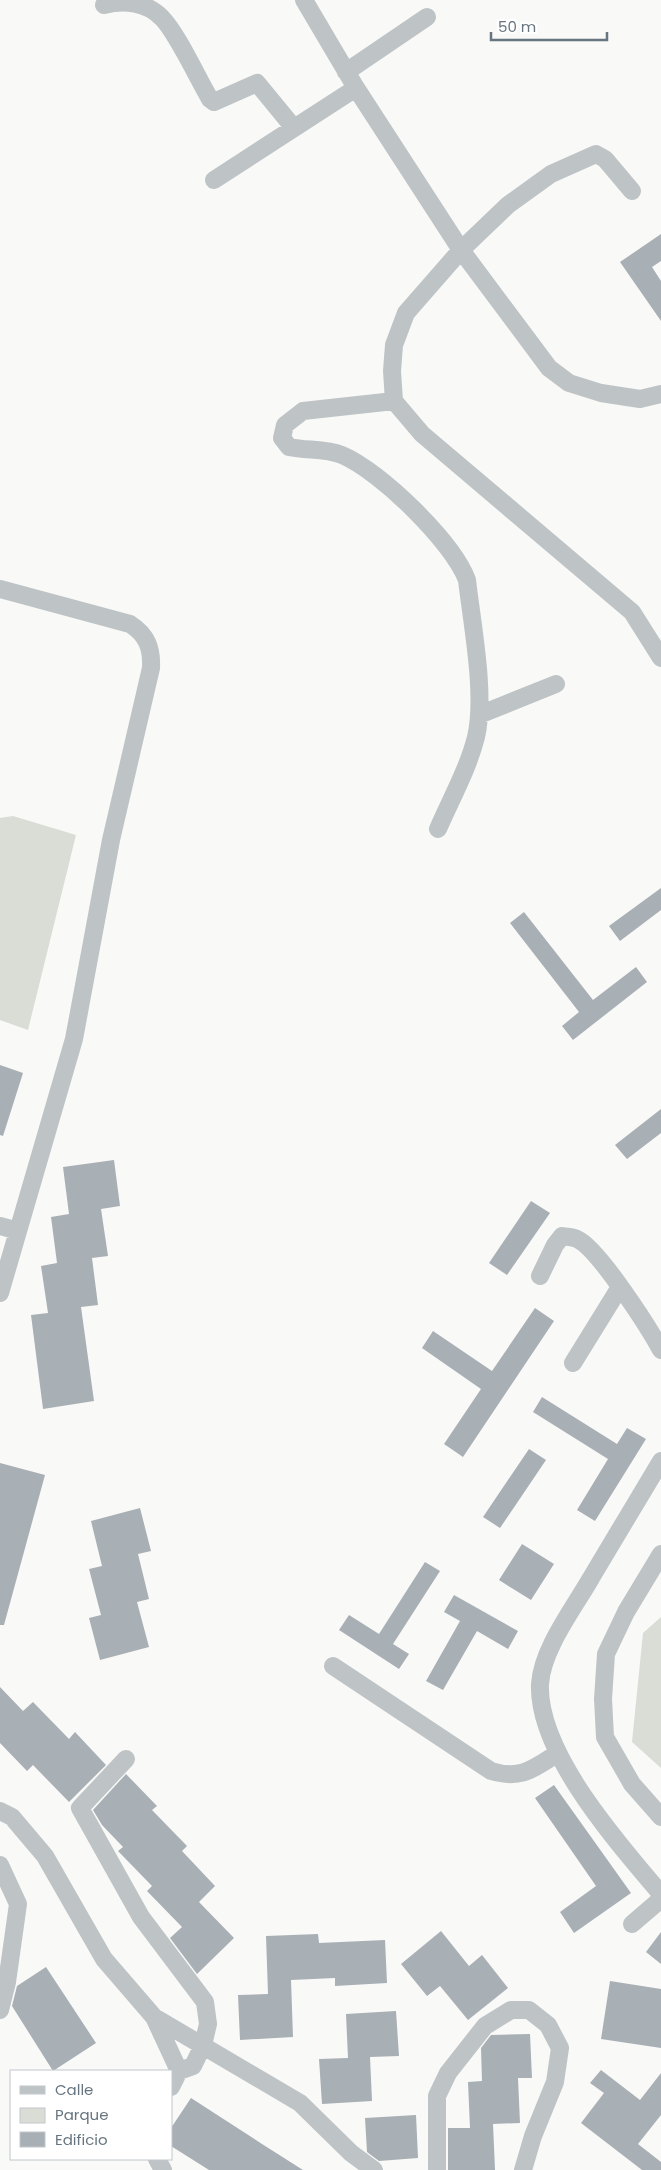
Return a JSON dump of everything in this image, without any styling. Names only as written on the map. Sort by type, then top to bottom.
[{"type":"street","points":[[304,0],[356,88],[462,250],[549,368],[568,383],[601,393],[640,399],[661,394]]},
{"type":"street","points":[[104,5],[121,1],[144,6],[162,18],[210,99],[214,102],[257,83],[294,128]]},
{"type":"street","points":[[346,72],[426,17]]},
{"type":"street","points":[[214,180],[356,88]]},
{"type":"street","points":[[632,191],[605,159],[596,154],[551,174],[508,205],[462,250],[406,313],[394,345],[392,371],[394,402],[422,434],[632,612],[661,658]]},
{"type":"street","points":[[394,402],[303,411],[285,425],[282,438],[289,447],[320,450],[342,455],[369,470],[421,517],[461,564],[468,589],[479,693],[479,715],[476,737],[463,773],[438,829]]},
{"type":"street","points":[[0,589],[130,624],[145,637],[152,655],[151,668],[111,840],[74,1039],[0,1293]]},
{"type":"street","points":[[479,715],[556,684]]},
{"type":"street","points":[[0,1226],[18,1231]]},
{"type":"street","points":[[540,1276],[555,1245],[562,1236],[578,1239],[596,1255],[620,1287],[644,1320],[661,1350]]},
{"type":"street","points":[[573,1364],[620,1287]]},
{"type":"street","points":[[661,1461],[558,1634],[544,1665],[540,1684],[546,1719],[558,1753],[607,1828],[661,1894]]},
{"type":"street","points":[[661,1554],[626,1612],[606,1654],[603,1700],[605,1737],[632,1784],[661,1817]]},
{"type":"street","points":[[333,1666],[491,1771],[508,1776],[521,1774],[558,1753]]},
{"type":"street","points":[[126,1759],[80,1808],[142,1917],[205,2002],[208,2024],[203,2046],[193,2066],[179,2071],[172,2085]]},
{"type":"street","points":[[0,1811],[12,1817],[45,1856],[104,1959],[154,2017],[179,2071]]},
{"type":"street","points":[[0,1865],[18,1904],[7,1982],[0,2010]]},
{"type":"street","points":[[632,1924],[661,1899]]},
{"type":"street","points":[[437,2170],[437,2096],[448,2073],[485,2026],[511,2010],[529,2010],[548,2025],[560,2048],[555,2082],[533,2136],[523,2170]]},
{"type":"street","points":[[154,2017],[300,2102],[351,2153],[374,2170]]},
{"type":"green space","points":[[13,816],[76,835],[28,1030],[0,1020],[0,818]]},
{"type":"green space","points":[[661,1617],[661,1768],[632,1742],[643,1633]]},
{"type":"building","points":[[661,234],[661,261],[652,267],[661,281],[661,321],[620,262]]},
{"type":"building","points":[[661,888],[661,910],[620,941],[609,926]]},
{"type":"building","points":[[524,912],[593,1000],[636,967],[647,982],[573,1040],[562,1026],[579,1012],[510,923]]},
{"type":"building","points":[[0,1065],[23,1073],[3,1136],[0,1135]]},
{"type":"building","points":[[661,1109],[661,1133],[627,1159],[615,1145]]},
{"type":"building","points":[[114,1160],[120,1206],[101,1209],[108,1256],[92,1258],[98,1305],[81,1307],[94,1401],[43,1409],[31,1315],[48,1313],[41,1266],[57,1263],[51,1217],[69,1214],[63,1167]]},
{"type":"building","points":[[531,1201],[550,1213],[507,1275],[489,1263]]},
{"type":"building","points":[[535,1308],[554,1321],[463,1457],[444,1444],[481,1389],[422,1348],[433,1331],[492,1371]]},
{"type":"building","points":[[542,1397],[617,1444],[627,1428],[646,1439],[595,1521],[577,1510],[608,1459],[533,1412]]},
{"type":"building","points":[[529,1449],[546,1460],[500,1528],[483,1517]]},
{"type":"building","points":[[0,1463],[45,1475],[4,1625],[0,1625]]},
{"type":"building","points":[[140,1508],[151,1551],[138,1554],[149,1599],[137,1602],[149,1647],[100,1660],[89,1618],[101,1615],[89,1569],[102,1566],[91,1521]]},
{"type":"building","points":[[522,1544],[554,1564],[531,1600],[499,1580]]},
{"type":"building","points":[[425,1562],[440,1571],[393,1644],[409,1654],[399,1669],[339,1630],[349,1615],[379,1634]]},
{"type":"building","points":[[454,1595],[518,1631],[508,1649],[477,1631],[443,1690],[426,1681],[460,1621],[444,1612]]},
{"type":"building","points":[[0,1687],[23,1711],[33,1702],[69,1739],[75,1732],[106,1765],[69,1802],[33,1765],[27,1771],[0,1743]]},
{"type":"building","points":[[126,1774],[157,1806],[152,1810],[187,1846],[182,1851],[215,1886],[199,1902],[234,1938],[197,1974],[170,1938],[182,1927],[147,1891],[152,1886],[118,1851],[123,1847],[102,1825],[93,1810]]},
{"type":"building","points":[[554,1785],[631,1893],[574,1933],[560,1912],[596,1886],[535,1798]]},
{"type":"building","points":[[441,1931],[469,1966],[482,1955],[508,1988],[468,2020],[440,1986],[427,1996],[401,1964]]},
{"type":"building","points":[[661,1932],[661,1964],[646,1952]]},
{"type":"building","points":[[318,1934],[319,1943],[385,1940],[387,1983],[335,1986],[335,1978],[291,1980],[293,2037],[240,2040],[238,1995],[268,1994],[266,1936]]},
{"type":"building","points":[[46,1967],[96,2043],[52,2070],[12,2006],[17,1986]]},
{"type":"building","points":[[610,1981],[661,1989],[661,2048],[601,2039]]},
{"type":"building","points":[[396,2011],[399,2056],[370,2057],[372,2101],[322,2104],[319,2059],[348,2058],[346,2014]]},
{"type":"building","points":[[530,2034],[532,2078],[518,2078],[520,2123],[493,2124],[495,2170],[448,2170],[448,2128],[470,2128],[468,2082],[482,2081],[481,2048],[491,2035]]},
{"type":"building","points":[[601,2070],[640,2100],[661,2073],[661,2115],[638,2144],[661,2162],[661,2170],[642,2170],[581,2123],[604,2093],[590,2083]]},
{"type":"building","points":[[191,2098],[303,2170],[209,2170],[172,2147],[172,2126]]},
{"type":"building","points":[[416,2115],[418,2158],[379,2161],[367,2152],[365,2118]]}]
